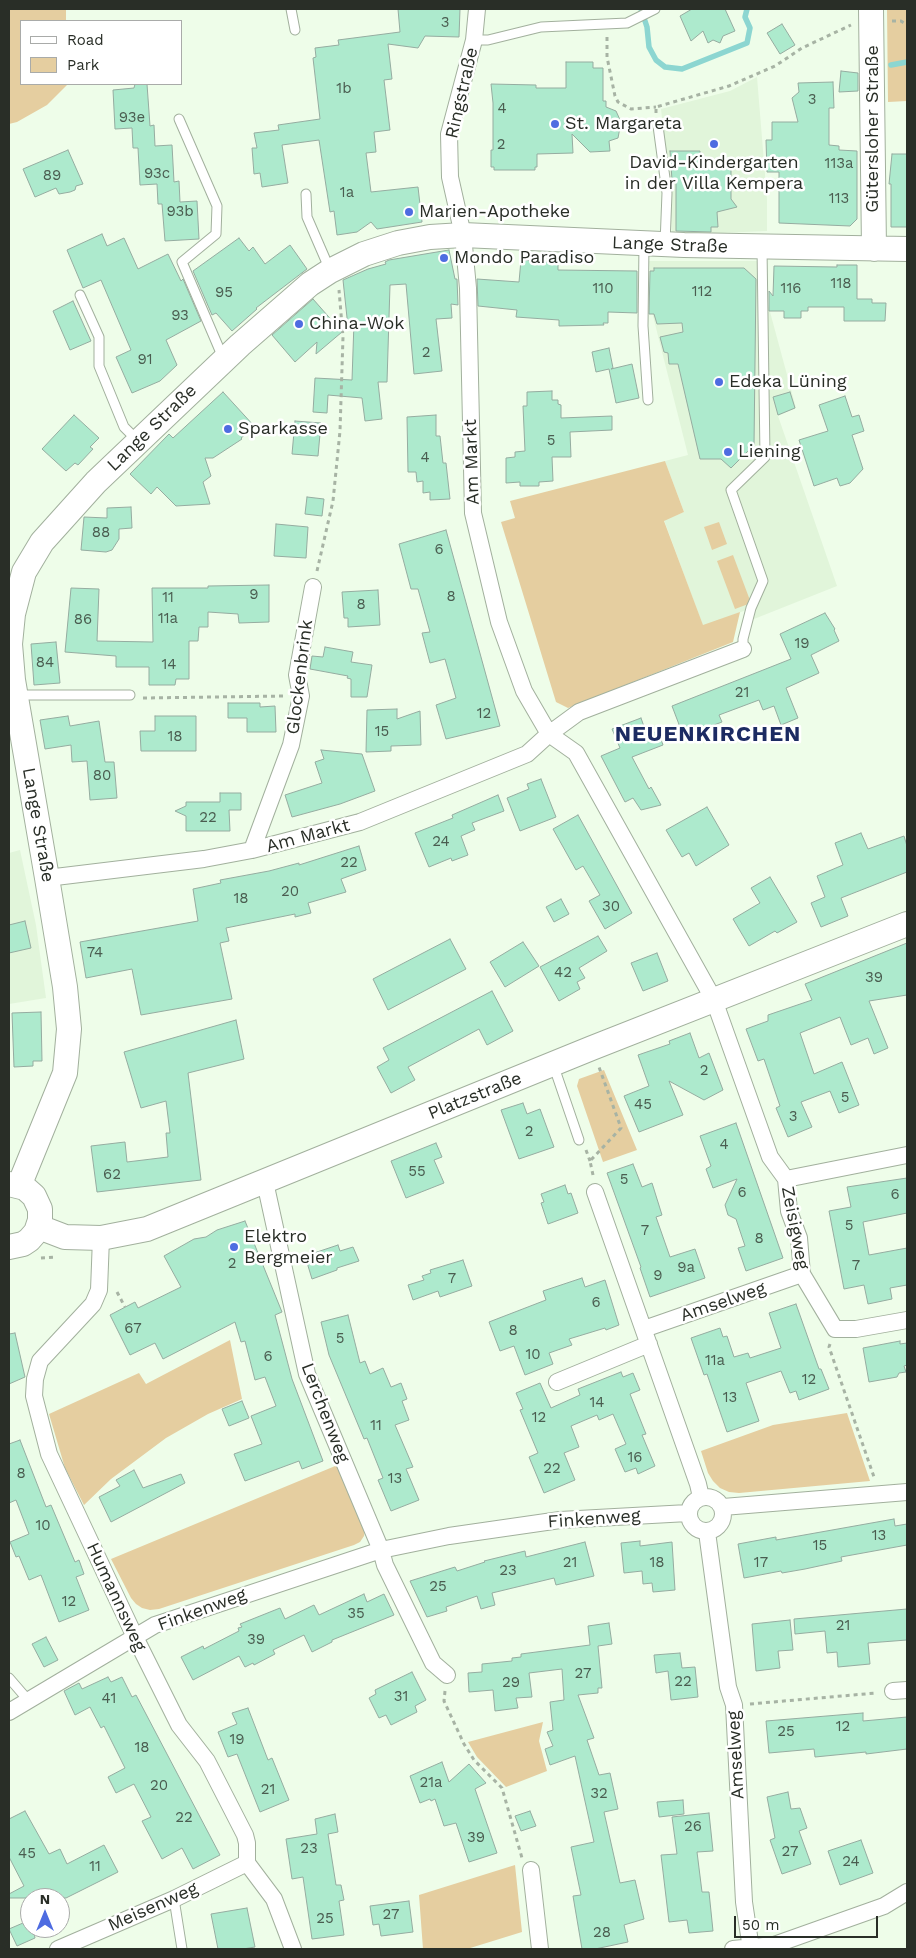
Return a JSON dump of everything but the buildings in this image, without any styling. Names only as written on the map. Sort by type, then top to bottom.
[{"type":"main road","name":"Gütersloher Straße","points":[[872,15],[874,249]]},
{"type":"main road","name":"Lange Straße","points":[[14,1185],[65,1073],[69,1030],[65,987],[48,878],[15,695],[10,644],[11,614],[24,572],[42,542],[96,482],[224,360],[310,284],[333,269],[364,254],[398,243],[430,237],[463,236],[655,244],[907,249]]},
{"type":"main road","name":"Platzstraße","points":[[39,1227],[65,1237],[101,1238],[146,1229],[592,1048],[907,924]]},
{"type":"main road","points":[[9,1247],[23,1244],[29,1240],[39,1227],[40,1209],[34,1196],[14,1185]]},
{"type":"street","name":"Ringstraße","points":[[463,236],[450,177],[449,134],[474,40],[477,9]]},
{"type":"street","name":"Am Markt","points":[[463,236],[468,288],[474,513],[499,622],[524,691],[549,734],[576,753],[714,1000]]},
{"type":"street","name":"Glockenbrink","points":[[252,850],[291,745],[300,696],[297,675],[313,587]]},
{"type":"street","name":"Am Markt","points":[[48,878],[204,859],[252,850],[360,822],[527,754],[549,734],[579,712],[743,649]]},
{"type":"street","name":"Zeisigweg","points":[[714,1000],[770,1157],[786,1179],[789,1211],[799,1238],[802,1274],[835,1329]]},
{"type":"street","points":[[786,1179],[907,1155]]},
{"type":"street","name":"Lerchenweg","points":[[265,1182],[307,1374],[381,1550]]},
{"type":"street","points":[[595,1192],[701,1497]]},
{"type":"street","name":"Humannsweg","points":[[101,1238],[99,1290],[93,1304],[40,1361],[35,1379],[34,1396],[49,1454],[135,1637],[179,1725],[207,1761],[245,1835],[247,1862]]},
{"type":"street","name":"Amselweg","points":[[557,1382],[646,1337],[802,1274]]},
{"type":"street","points":[[835,1329],[856,1329],[907,1320]]},
{"type":"street","points":[[723,1507],[907,1492]]},
{"type":"street","points":[[709,1496],[718,1500],[723,1507],[724,1518],[717,1528],[707,1532],[698,1529],[691,1523],[688,1513],[692,1503],[701,1497],[709,1496]]},
{"type":"street","name":"Finkenweg","points":[[9,1712],[155,1625],[381,1550],[449,1536],[560,1520],[688,1513]]},
{"type":"street","name":"Amselweg","points":[[707,1532],[728,1687],[734,1705],[744,1902],[750,1949]]},
{"type":"street","points":[[381,1550],[385,1565],[433,1663],[447,1675]]},
{"type":"street","points":[[247,1862],[274,1899],[293,1949]]},
{"type":"street","name":"Meisenweg","points":[[58,1949],[174,1899],[247,1862]]},
{"type":"street","points":[[531,1870],[540,1949]]},
{"type":"street","points":[[733,1949],[750,1949],[774,1945],[884,1906],[907,1892]]},
{"type":"lane","points":[[291,9],[295,30]]},
{"type":"lane","points":[[474,40],[488,40],[541,27],[627,23],[655,9]]},
{"type":"lane","points":[[179,119],[216,206],[216,234],[182,262],[224,360]]},
{"type":"lane","points":[[648,400],[642,326],[655,244],[667,193],[658,126]]},
{"type":"lane","points":[[306,194],[308,217],[333,269]]},
{"type":"lane","points":[[743,649],[743,639],[751,608],[763,580],[731,490],[764,457],[762,247]]},
{"type":"lane","points":[[80,295],[99,337],[99,366],[124,427],[138,441]]},
{"type":"lane","points":[[15,695],[130,695]]},
{"type":"lane","points":[[553,1064],[579,1140]]},
{"type":"lane","points":[[9,1678],[28,1700]]},
{"type":"lane","points":[[174,1899],[182,1949]]},
{"type":"path","points":[[607,25],[607,57],[615,96],[618,102],[631,110],[656,107],[730,86],[775,66],[802,48],[872,15],[901,21],[907,25]]},
{"type":"path","points":[[656,107],[658,126]]},
{"type":"path","points":[[313,587],[333,500],[340,432],[343,323],[333,269]]},
{"type":"path","points":[[130,695],[136,698],[300,696]]},
{"type":"path","points":[[592,1048],[621,1128],[590,1161],[595,1192]]},
{"type":"path","points":[[835,1329],[829,1347],[881,1494]]},
{"type":"path","points":[[447,1675],[444,1701],[464,1744],[474,1760],[502,1788],[520,1856],[531,1870]]},
{"type":"path","points":[[734,1705],[900,1690]]},
{"type":"shaded area","name":"David-Kindergarten in der Villa Kempera","points":[[757,77],[767,199],[767,231],[672,235],[669,179],[661,109],[730,91]]},
{"type":"shaded area","points":[[649,261],[767,261],[766,297],[796,408],[778,416],[837,586],[754,619],[749,609],[703,626],[664,520],[684,512],[665,461],[688,455],[652,312]]},
{"type":"shaded area","points":[[20,850],[36,925],[46,998],[9,1004],[9,853]]},
{"type":"green space","points":[[9,9],[66,9],[66,20],[20,20],[20,85],[67,85],[47,105],[17,122],[9,124]]},
{"type":"green space","points":[[887,9],[907,9],[907,101],[888,102]]},
{"type":"green space","points":[[665,461],[684,512],[664,521],[703,625],[740,612],[733,642],[568,708],[556,702],[501,522],[515,518],[510,501]]},
{"type":"green space","points":[[719,522],[727,544],[712,550],[704,527]]},
{"type":"green space","points":[[733,555],[751,603],[735,609],[717,561]]},
{"type":"green space","points":[[604,1070],[637,1150],[603,1162],[577,1086],[579,1079]]},
{"type":"green space","points":[[230,1340],[242,1399],[208,1414],[166,1438],[111,1479],[84,1505],[65,1468],[49,1414],[139,1373],[146,1384]]},
{"type":"green space","points":[[847,1413],[870,1481],[739,1493],[729,1492],[720,1488],[708,1473],[701,1451],[773,1425]]},
{"type":"green space","points":[[340,1464],[365,1530],[360,1542],[159,1609],[150,1610],[142,1608],[131,1598],[111,1559]]},
{"type":"green space","points":[[543,1722],[539,1741],[547,1771],[506,1787],[477,1757],[468,1742]]},
{"type":"green space","points":[[515,1865],[522,1932],[467,1949],[423,1949],[419,1895]]},
{"type":"waterway","points":[[641,9],[647,27],[649,47],[656,60],[665,67],[682,69],[747,43],[750,28],[745,17],[747,9]]},
{"type":"waterway","points":[[891,65],[907,62]]},
{"type":"place","name":"St. Margareta","points":[[555,124]]},
{"type":"place","name":"David-Kindergarten in der Villa Kempera","points":[[714,144]]},
{"type":"place","name":"Marien-Apotheke","points":[[409,212]]},
{"type":"place","name":"Mondo Paradiso","points":[[444,258]]},
{"type":"place","name":"China-Wok","points":[[299,324]]},
{"type":"place","name":"Edeka Lüning","points":[[719,382]]},
{"type":"place","name":"Sparkasse","points":[[228,429]]},
{"type":"place","name":"Liening","points":[[728,452]]},
{"type":"place","name":"Elektro Bergmeier","points":[[234,1247]]},
{"type":"district","name":"NEUENKIRCHEN","points":[[708,735]]}]
